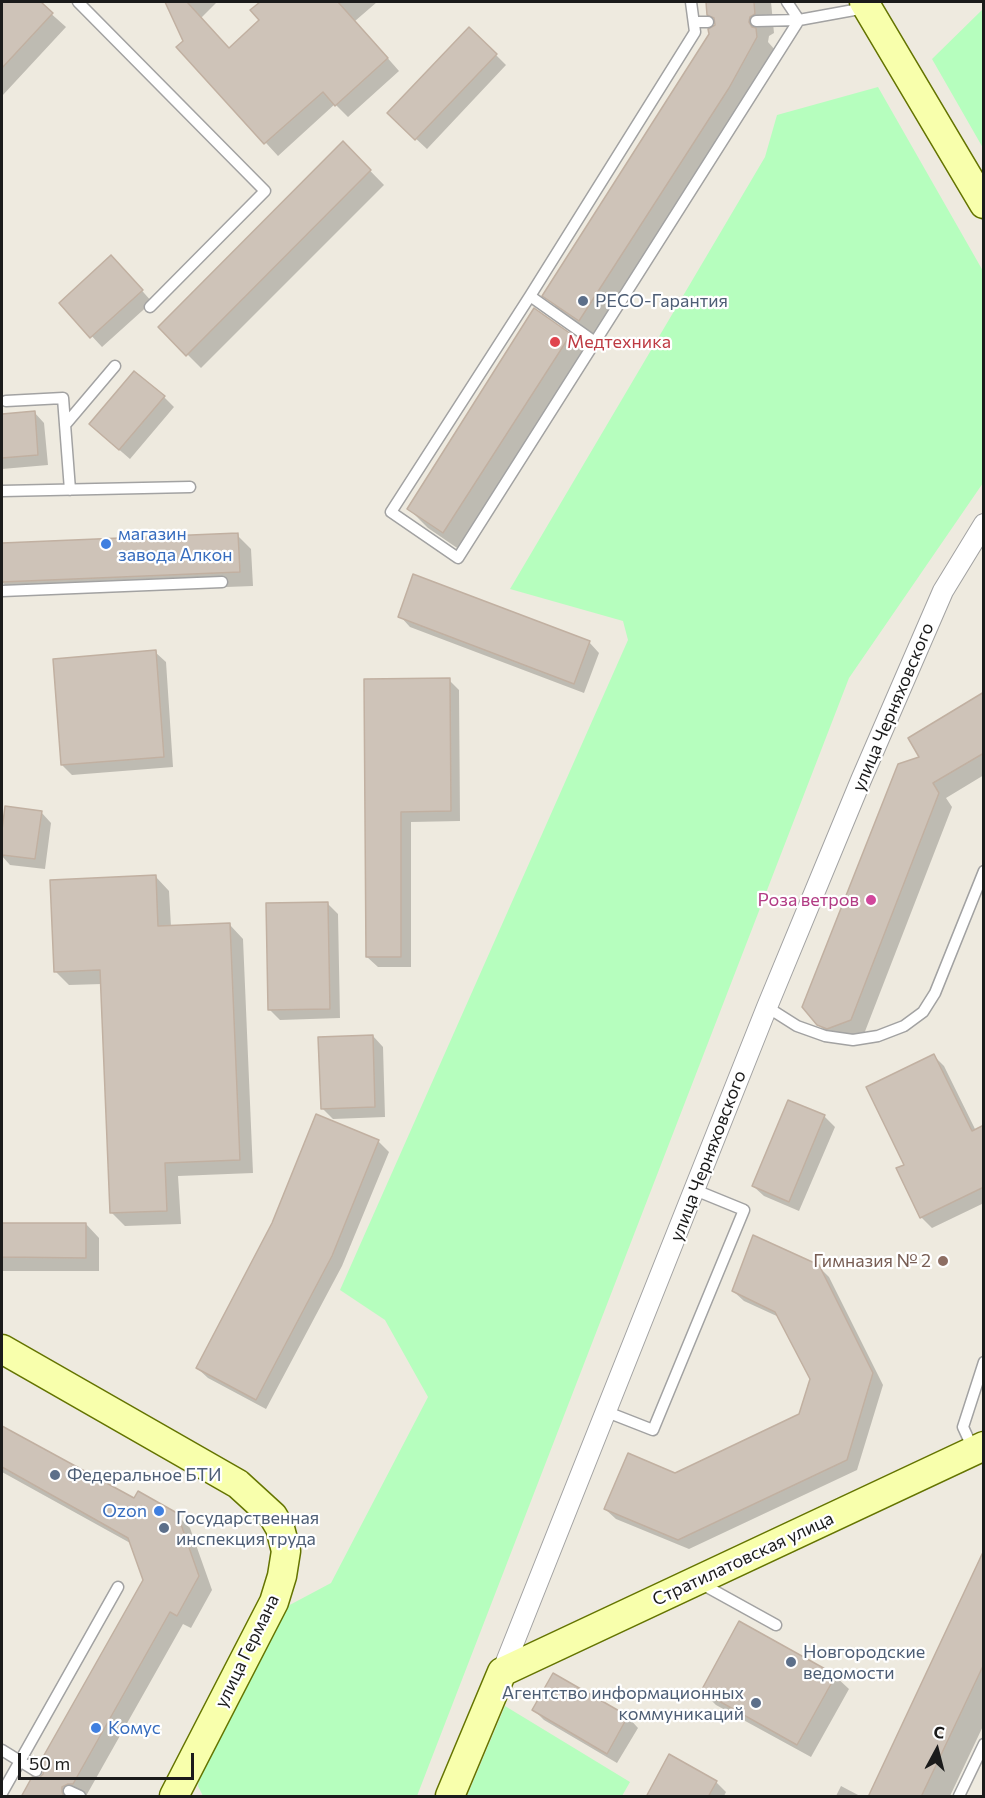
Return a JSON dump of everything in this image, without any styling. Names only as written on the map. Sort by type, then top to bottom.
[{"type":"street","points":[[866,4],[984,204]]},
{"type":"street","name":"улица Черняховского","points":[[450,1797],[607,1412],[767,1007],[861,780],[943,591],[984,524]]},
{"type":"street","name":"улица Германа","points":[[2,1349],[231,1480],[254,1497],[273,1516],[280,1528],[286,1551],[282,1576],[274,1602],[181,1790]]},
{"type":"street","name":"Стратилатовская улица","points":[[502,1672],[980,1450]]},
{"type":"lane","points":[[78,2],[265,191],[150,307]]},
{"type":"lane","points":[[89,14],[95,2]]},
{"type":"lane","points":[[691,2],[695,32],[530,296],[391,512],[458,558],[799,20]]},
{"type":"lane","points":[[788,2],[799,20]]},
{"type":"lane","points":[[756,21],[799,20],[866,4]]},
{"type":"lane","points":[[694,22],[708,22]]},
{"type":"lane","points":[[530,296],[595,342]]},
{"type":"lane","points":[[65,425],[115,366]]},
{"type":"lane","points":[[6,401],[63,398],[70,490]]},
{"type":"lane","points":[[2,491],[190,487]]},
{"type":"lane","points":[[2,591],[222,582]]},
{"type":"lane","points":[[767,1007],[797,1026],[825,1036],[853,1040],[878,1036],[904,1026],[923,1012],[935,993],[984,871]]},
{"type":"lane","points":[[607,1412],[653,1430],[744,1210],[695,1190]]},
{"type":"lane","points":[[980,1450],[963,1428],[984,1362]]},
{"type":"lane","points":[[697,1581],[776,1625]]},
{"type":"lane","points":[[2,1793],[118,1587]]},
{"type":"lane","points":[[959,1797],[984,1744]]},
{"type":"lane","points":[[2,1750],[36,1771]]},
{"type":"lane","points":[[69,1791],[80,1797]]},
{"type":"green space","points":[[983,9],[983,148],[932,59]]},
{"type":"green space","points":[[878,87],[983,271],[983,483],[849,678],[417,1796],[203,1796],[198,1786],[202,1759],[284,1608],[331,1583],[428,1397],[385,1320],[340,1290],[628,640],[623,621],[510,589],[765,157],[777,115]]},
{"type":"green space","points":[[505,1706],[630,1782],[622,1796],[467,1796]]},
{"type":"building","points":[[2,2],[41,2],[53,13],[2,68]]},
{"type":"building","points":[[165,2],[187,2],[229,48],[259,20],[250,10],[260,2],[338,2],[388,58],[335,106],[323,92],[264,144],[176,47],[183,41]]},
{"type":"building","points":[[706,2],[754,2],[755,14],[750,17],[749,22],[752,27],[756,28],[757,37],[729,88],[579,321],[542,296],[709,34],[708,29],[715,25],[714,18],[707,15]]},
{"type":"building","points":[[469,27],[497,54],[415,140],[387,113]]},
{"type":"building","points":[[343,141],[371,170],[186,356],[158,327]]},
{"type":"building","points":[[111,255],[143,290],[90,338],[59,303]]},
{"type":"building","points":[[534,308],[571,334],[443,533],[407,509]]},
{"type":"building","points":[[134,371],[165,396],[119,450],[89,424]]},
{"type":"building","points":[[35,411],[38,455],[2,458],[2,414]]},
{"type":"building","points":[[238,533],[240,572],[2,582],[2,543]]},
{"type":"building","points":[[413,574],[590,641],[574,684],[398,617]]},
{"type":"building","points":[[156,650],[164,757],[61,765],[53,659]]},
{"type":"building","points":[[450,678],[451,811],[401,812],[401,957],[366,957],[364,679]]},
{"type":"building","name":"Роза ветров","points":[[984,692],[984,753],[933,783],[939,793],[851,1020],[827,1029],[817,1025],[802,1007],[898,764],[919,757],[908,738]]},
{"type":"building","points":[[5,806],[42,811],[35,859],[2,855]]},
{"type":"building","points":[[156,875],[158,926],[230,923],[240,1160],[165,1163],[167,1211],[110,1213],[100,970],[54,972],[50,880]]},
{"type":"building","points":[[328,902],[330,1009],[268,1010],[266,903]]},
{"type":"building","points":[[373,1035],[375,1107],[321,1109],[318,1037]]},
{"type":"building","points":[[934,1054],[972,1131],[984,1125],[984,1187],[920,1218],[896,1168],[904,1165],[866,1087]]},
{"type":"building","points":[[788,1100],[825,1115],[789,1202],[752,1186]]},
{"type":"building","points":[[316,1114],[379,1140],[332,1256],[256,1400],[196,1368],[272,1223]]},
{"type":"building","points":[[2,1223],[86,1223],[86,1258],[2,1257]]},
{"type":"building","points":[[753,1235],[819,1265],[873,1373],[847,1460],[678,1540],[604,1509],[628,1453],[675,1473],[799,1414],[810,1379],[775,1312],[732,1291]]},
{"type":"building","points":[[2,1426],[134,1498],[138,1491],[177,1513],[199,1576],[177,1616],[170,1612],[73,1784],[62,1787],[64,1797],[21,1797],[32,1777],[39,1778],[43,1774],[43,1768],[39,1764],[143,1580],[128,1538],[2,1467]]},
{"type":"building","points":[[984,1550],[984,1664],[921,1797],[868,1797]]},
{"type":"building","points":[[739,1621],[836,1675],[797,1745],[701,1691]]},
{"type":"building","points":[[553,1673],[628,1716],[607,1754],[532,1710]]},
{"type":"building","points":[[669,1754],[717,1781],[708,1797],[646,1797]]},
{"type":"place","name":"РЕСО-Гарантия","points":[[583,301]]},
{"type":"place","name":"Медтехника","points":[[555,342]]},
{"type":"place","name":"магазин завода Алкон","points":[[106,544]]},
{"type":"place","name":"Роза ветров","points":[[871,900]]},
{"type":"place","name":"Гимназия № 2","points":[[943,1261]]},
{"type":"place","name":"Федеральное БТИ","points":[[55,1475]]},
{"type":"place","name":"Ozon","points":[[159,1511]]},
{"type":"place","name":"Государственная инспекция труда","points":[[164,1528]]},
{"type":"place","name":"Новгородские ведомости","points":[[791,1662]]},
{"type":"place","name":"Агентство информационных коммуникаций","points":[[756,1703]]},
{"type":"place","name":"Комус","points":[[96,1728]]}]
